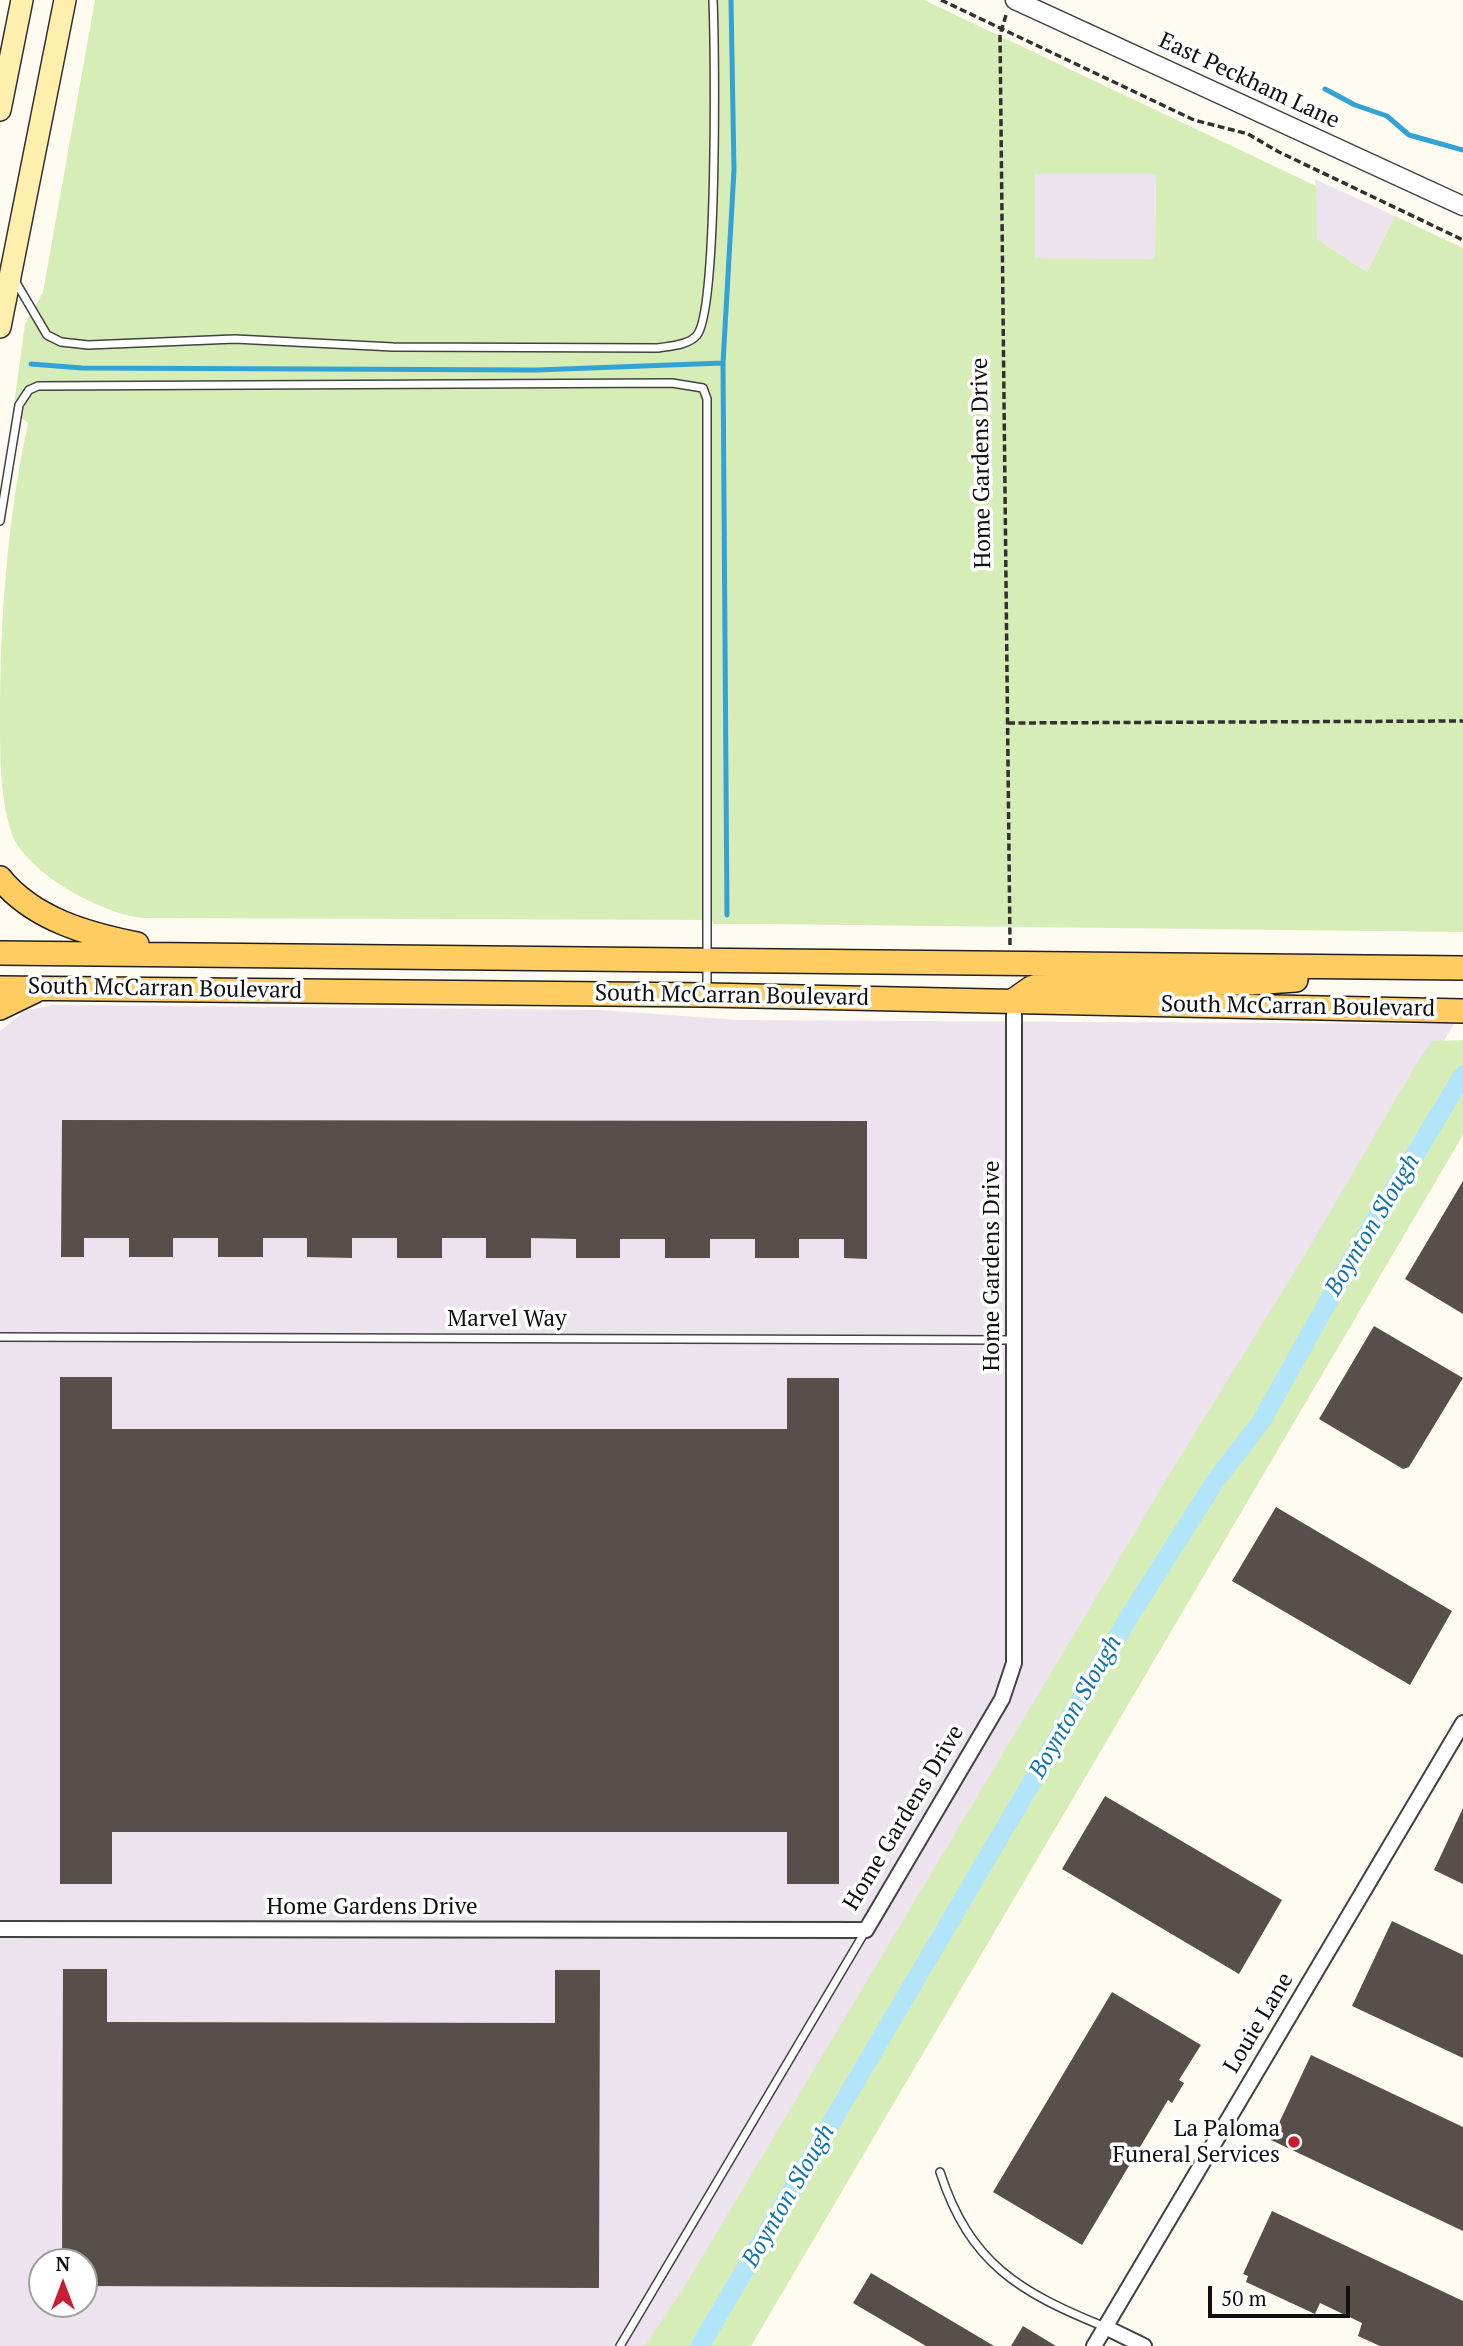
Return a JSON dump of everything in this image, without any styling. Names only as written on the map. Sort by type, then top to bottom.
[{"type":"main road","points":[[0,110],[22,0]]},
{"type":"main road","points":[[0,327],[65,0]]},
{"type":"main road","points":[[0,878],[28,904],[50,918],[107,938],[184,955]]},
{"type":"main road","name":"South McCarran Boulevard","points":[[0,953],[1463,968]]},
{"type":"main road","points":[[1014,1000],[1031,988],[1053,981],[1251,983],[1307,978],[1361,967]]},
{"type":"main road","name":"South McCarran Boulevard","points":[[0,988],[1014,1000],[1463,1011]]},
{"type":"main road","points":[[0,1008],[40,988]]},
{"type":"street","name":"East Peckham Lane","points":[[1011,5],[1463,206]]},
{"type":"street","name":"Home Gardens Drive","points":[[0,1929],[866,1930],[1002,1699],[1012,1673],[1014,1000]]},
{"type":"street","name":"Louie Lane","points":[[1094,2346],[1463,1723]]},
{"type":"street","points":[[1105,2328],[1144,2346]]},
{"type":"lane","points":[[11,272],[47,335],[61,342],[88,345],[235,339],[393,347],[657,348],[683,344],[697,335],[704,320],[711,237],[713,0]]},
{"type":"lane","points":[[0,521],[19,405],[29,390],[38,386],[672,383],[703,388],[707,399],[707,998]]},
{"type":"lane","name":"Marvel Way","points":[[0,1336],[1014,1340]]},
{"type":"lane","points":[[621,2346],[866,1930]]},
{"type":"lane","points":[[940,2172],[948,2198],[970,2236],[994,2268],[1060,2309],[1105,2328]]},
{"type":"path","points":[[942,0],[1194,120],[1248,134],[1279,152],[1463,240]]},
{"type":"path","name":"Home Gardens Drive","points":[[1010,927],[1002,29],[1011,5]]},
{"type":"path","points":[[1008,723],[1463,721]]},
{"type":"shaded area","points":[[1035,173],[1156,174],[1155,260],[1035,259]]},
{"type":"shaded area","points":[[1315,179],[1395,216],[1367,272],[1317,239]]},
{"type":"shaded area","points":[[52,1005],[600,1010],[739,1020],[1454,1024],[669,2346],[0,2346],[0,1031],[25,1011]]},
{"type":"green space","points":[[95,0],[924,0],[1316,186],[1317,239],[1367,272],[1395,216],[1463,248],[1463,932],[713,924],[712,920],[143,918],[126,915],[88,901],[51,878],[21,850],[8,821],[2,778],[0,682],[3,607],[10,533],[28,423],[13,412],[25,324],[43,292]],"holes":[[[1035,174],[1156,174],[1155,259],[1035,258]]]},
{"type":"green space","points":[[1463,1040],[1463,1135],[751,2346],[645,2346],[683,2289],[1174,1467],[1300,1263],[1420,1058],[1433,1041]]},
{"type":"building","points":[[62,1120],[867,1121],[867,1259],[844,1258],[844,1239],[799,1239],[799,1258],[755,1258],[755,1239],[710,1239],[710,1258],[665,1258],[665,1239],[620,1239],[620,1258],[576,1258],[576,1239],[531,1238],[531,1258],[486,1258],[486,1238],[442,1238],[442,1258],[397,1258],[397,1238],[352,1238],[352,1258],[307,1257],[307,1238],[263,1238],[263,1257],[218,1257],[218,1238],[173,1238],[173,1257],[129,1257],[129,1238],[84,1238],[84,1257],[61,1257]]},
{"type":"building","points":[[1463,1181],[1463,1314],[1405,1279]]},
{"type":"building","points":[[1374,1326],[1463,1378],[1409,1467],[1403,1469],[1319,1419]]},
{"type":"building","points":[[60,1377],[112,1377],[112,1429],[787,1429],[787,1378],[839,1378],[839,1884],[787,1884],[787,1832],[112,1832],[112,1884],[60,1884]]},
{"type":"building","points":[[1276,1507],[1452,1611],[1410,1685],[1232,1581]]},
{"type":"building","points":[[1105,1796],[1282,1900],[1239,1974],[1062,1869]]},
{"type":"building","points":[[1463,1808],[1463,1884],[1434,1870]]},
{"type":"building","points":[[1392,1921],[1463,1955],[1463,2058],[1352,2006]]},
{"type":"building","points":[[63,1969],[107,1969],[107,2022],[555,2023],[555,1970],[600,1970],[599,2288],[98,2286],[98,2248],[62,2248]]},
{"type":"building","points":[[1112,1992],[1201,2045],[1179,2080],[1184,2083],[1172,2103],[1168,2100],[1082,2245],[993,2192]]},
{"type":"building","points":[[1311,2055],[1463,2127],[1463,2231],[1271,2140]]},
{"type":"building","points":[[1272,2211],[1463,2301],[1463,2346],[1380,2346],[1358,2336],[1362,2323],[1320,2303],[1315,2314],[1246,2282],[1248,2276],[1243,2274]]},
{"type":"building","points":[[871,2273],[994,2346],[926,2346],[853,2303]]},
{"type":"building","points":[[1023,2326],[1056,2346],[1011,2346]]},
{"type":"waterway","points":[[727,915],[723,363],[734,170],[731,0]]},
{"type":"waterway","points":[[1325,89],[1355,105],[1387,116],[1409,135],[1463,150]]},
{"type":"waterway","points":[[31,364],[82,368],[537,370],[723,363]]},
{"type":"waterway","name":"Boynton Slough","points":[[700,2346],[1129,1617],[1216,1480],[1261,1422],[1349,1264],[1463,1075]]},
{"type":"place","name":"La Paloma Funeral Services","points":[[1294,2142]]}]
